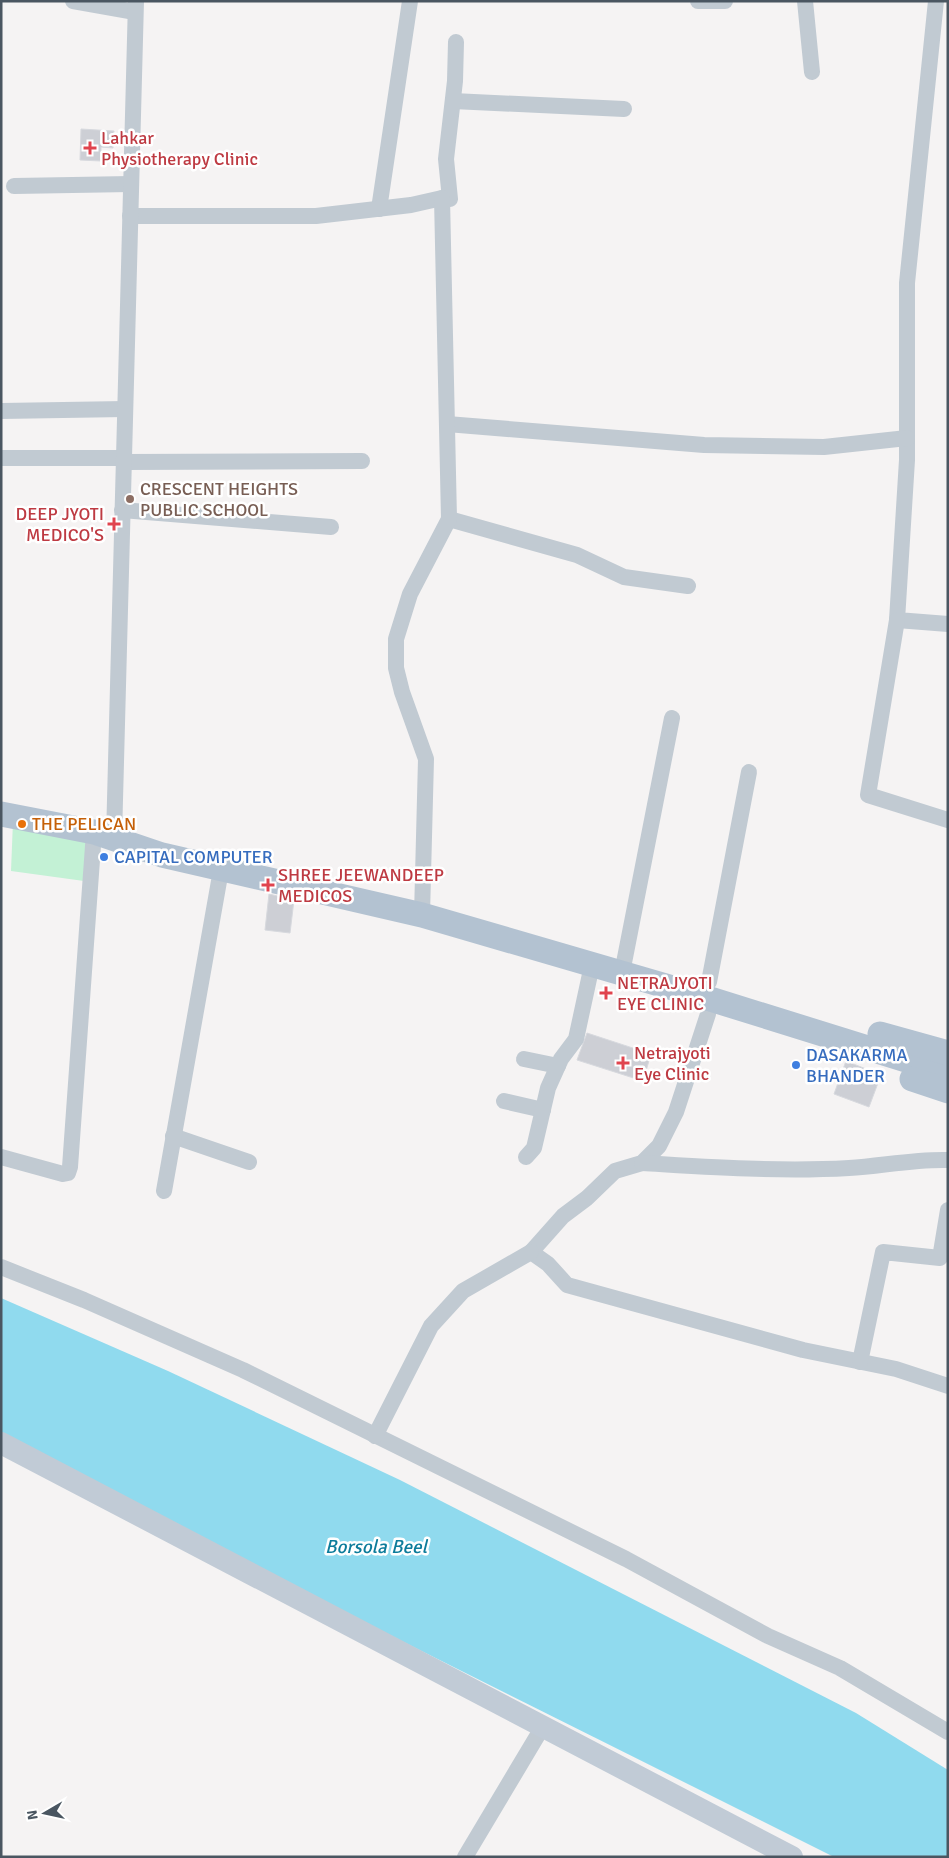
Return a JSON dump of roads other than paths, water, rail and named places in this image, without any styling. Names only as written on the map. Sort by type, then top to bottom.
[{"type":"main road","points":[[1,814],[104,835],[162,855],[422,915],[633,976],[948,1073]]},
{"type":"main road","points":[[633,976],[661,973],[709,982],[948,1053]]},
{"type":"main road","points":[[633,976],[660,1000],[948,1091]]},
{"type":"street","points":[[1,1157],[63,1174],[68,1173],[70,1167],[104,835],[124,460],[136,7],[73,1]]},
{"type":"street","points":[[379,209],[410,1]]},
{"type":"street","points":[[698,1],[724,1]]},
{"type":"street","points":[[805,1],[812,72]]},
{"type":"street","points":[[936,1],[907,284],[907,438],[897,620],[868,795],[948,820]]},
{"type":"street","points":[[130,216],[316,216],[412,205],[442,198],[450,199],[446,159],[453,101],[456,42]]},
{"type":"street","points":[[453,101],[624,109]]},
{"type":"street","points":[[14,186],[131,184]]},
{"type":"street","points":[[422,915],[426,759],[402,692],[396,668],[396,639],[410,594],[449,519],[442,198]]},
{"type":"street","points":[[1,411],[125,409]]},
{"type":"street","points":[[447,424],[704,445],[824,447],[907,438]]},
{"type":"street","points":[[1,458],[362,461]]},
{"type":"street","points":[[122,510],[331,527]]},
{"type":"street","points":[[449,519],[577,555],[624,577],[688,586]]},
{"type":"street","points":[[897,620],[948,624]]},
{"type":"street","points":[[633,976],[672,718]]},
{"type":"street","points":[[709,982],[749,772]]},
{"type":"street","points":[[164,1191],[222,870]]},
{"type":"street","points":[[526,1157],[534,1148],[548,1088],[558,1066],[576,1039],[592,964]]},
{"type":"street","points":[[642,1163],[659,1146],[676,1112],[708,1014]]},
{"type":"street","points":[[524,1059],[558,1066]]},
{"type":"street","points":[[504,1101],[543,1110]]},
{"type":"street","points":[[174,1136],[249,1162]]},
{"type":"street","points":[[375,1436],[431,1326],[464,1291],[531,1252],[563,1216],[587,1198],[615,1171],[642,1163],[757,1169],[850,1168],[916,1159],[948,1160]]},
{"type":"street","points":[[860,1362],[883,1252],[940,1258],[948,1210]]},
{"type":"street","points":[[531,1252],[548,1264],[567,1285],[802,1350],[896,1369],[948,1386]]},
{"type":"street","points":[[1,1267],[84,1300],[243,1370],[626,1559],[768,1636],[840,1668],[948,1732]]},
{"type":"street","points":[[1,1443],[542,1728],[792,1857]]},
{"type":"street","points":[[465,1857],[542,1728]]},
{"type":"water","name":"Borsola Beel","points":[[1,1298],[168,1371],[400,1480],[856,1713],[948,1770],[948,1857],[834,1857],[1,1441]]},
{"type":"place","name":"Lahkar Physiotherapy Clinic","points":[[90,148]]},
{"type":"place","name":"CRESCENT HEIGHTS PUBLIC SCHOOL","points":[[130,499]]},
{"type":"place","name":"DEEP JYOTI MEDICO'S","points":[[114,524]]},
{"type":"place","name":"THE PELICAN","points":[[22,824]]},
{"type":"place","name":"CAPITAL COMPUTER","points":[[104,857]]},
{"type":"place","name":"SHREE JEEWANDEEP MEDICOS","points":[[268,885]]},
{"type":"place","name":"NETRAJYOTI EYE CLINIC","points":[[606,993]]},
{"type":"place","name":"Netrajyoti Eye Clinic","points":[[623,1063]]},
{"type":"place","name":"DASAKARMA BHANDER","points":[[796,1065]]}]
